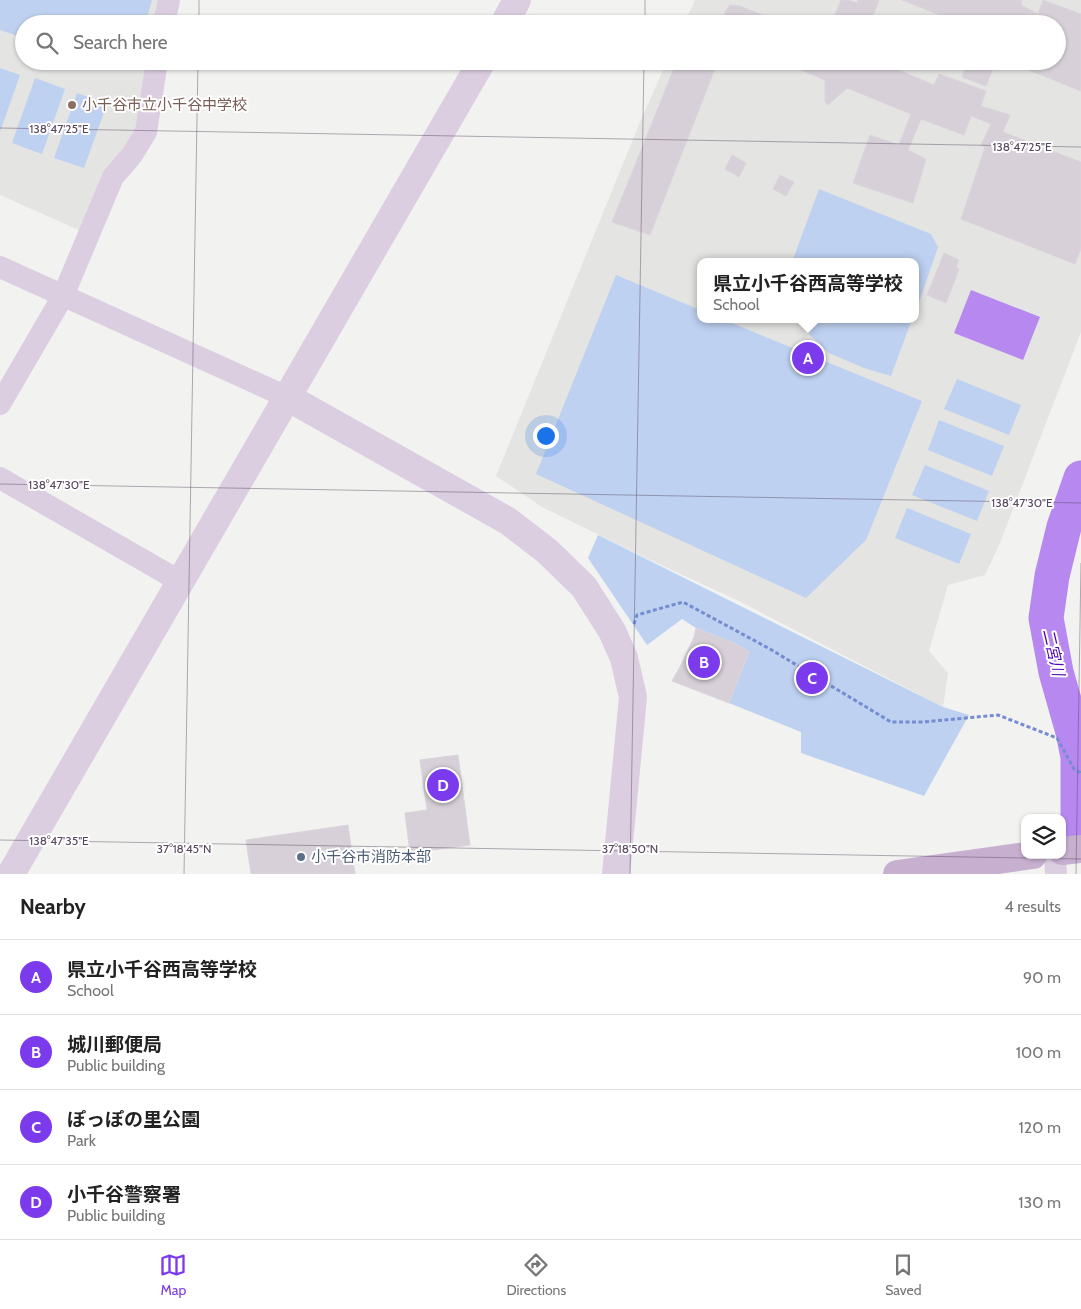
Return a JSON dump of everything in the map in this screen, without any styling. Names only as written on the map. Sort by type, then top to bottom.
[{"type":"main road","points":[[1066,851],[1081,849]]},
{"type":"main road","points":[[897,874],[1021,857]]},
{"type":"street","points":[[166,15],[169,0]]},
{"type":"street","points":[[509,15],[517,0]]},
{"type":"street","points":[[0,404],[63,296],[113,177],[132,155],[146,132],[155,70]]},
{"type":"street","points":[[11,874],[477,70]]},
{"type":"street","points":[[0,267],[287,397],[508,521],[547,551],[584,587],[612,631],[624,658],[633,697],[616,874]]},
{"type":"street","points":[[0,478],[176,579],[181,580]]},
{"type":"street","points":[[1055,859],[1056,874]]},
{"type":"path","points":[[624,658],[637,615],[683,602],[770,649],[891,722],[923,722],[998,715],[1058,738],[1074,769],[1081,773]]},
{"type":"shaded area","name":"小千谷市立小千谷中学校","points":[[0,0],[162,0],[159,15],[15,15],[15,70],[149,70],[140,125],[81,231],[0,195]]},
{"type":"shaded area","points":[[0,0],[152,0],[148,15],[15,15],[15,35],[0,30]]},
{"type":"shaded area","points":[[695,0],[1081,0],[1081,332],[1000,543],[985,575],[948,585],[929,651],[948,673],[943,707],[741,602],[542,507],[496,476],[640,122],[663,70],[1066,70],[1066,15],[688,15]]},
{"type":"shaded area","points":[[0,68],[20,75],[0,132]]},
{"type":"shaded area","points":[[35,78],[65,89],[42,154],[12,143]]},
{"type":"shaded area","points":[[77,93],[107,104],[84,168],[54,158]]},
{"type":"shaded area","points":[[819,189],[931,234],[938,247],[919,302],[919,258],[793,258]]},
{"type":"shaded area","points":[[616,275],[697,309],[697,323],[732,323],[922,401],[866,540],[806,598],[536,474]]},
{"type":"shaded area","points":[[971,290],[1040,317],[1023,360],[954,333]]},
{"type":"shaded area","points":[[802,323],[911,323],[891,376],[864,368],[829,353],[809,334]]},
{"type":"shaded area","points":[[957,379],[1021,405],[1009,435],[944,409]]},
{"type":"shaded area","points":[[939,420],[1004,446],[992,476],[928,450]]},
{"type":"shaded area","points":[[925,465],[989,491],[977,521],[912,495]]},
{"type":"shaded area","points":[[907,508],[971,534],[959,564],[895,538]]},
{"type":"shaded area","points":[[598,535],[943,707],[969,715],[924,796],[801,753],[801,732],[729,703],[749,652],[736,644],[696,628],[682,619],[647,645],[588,558]]},
{"type":"building","points":[[841,0],[857,3],[858,0],[879,0],[873,15],[835,15]]},
{"type":"building","points":[[902,0],[1022,0],[1021,5],[1038,14],[1043,0],[1081,14],[1081,91],[1028,70],[1066,70],[1066,15],[940,15]]},
{"type":"building","points":[[730,5],[740,6],[762,15],[724,15]]},
{"type":"building","points":[[673,70],[714,70],[650,235],[612,222]]},
{"type":"building","points":[[801,70],[898,70],[934,85],[939,74],[986,91],[981,106],[1010,115],[1003,132],[1081,162],[1081,249],[1075,264],[961,219],[985,147],[981,145],[991,124],[971,116],[964,135],[921,119],[908,150],[926,159],[913,203],[853,183],[870,135],[899,145],[911,114],[847,88],[828,105],[825,102],[825,80]]},
{"type":"building","points":[[965,70],[992,70],[986,86],[962,77]]},
{"type":"building","points":[[732,155],[746,163],[739,177],[725,169]]},
{"type":"building","points":[[780,175],[794,182],[786,196],[773,189]]},
{"type":"building","points":[[944,253],[959,260],[956,267],[959,269],[946,303],[927,295]]},
{"type":"building","points":[[696,628],[736,644],[749,652],[729,703],[672,681],[694,637]]},
{"type":"building","points":[[458,755],[470,845],[410,853],[405,813],[427,810],[420,760]]},
{"type":"building","name":"小千谷市消防本部","points":[[348,825],[355,874],[251,874],[246,840]]},
{"type":"waterway","name":"二宮川","points":[[1078,829],[1078,757],[1056,672],[1046,618],[1052,576],[1064,527],[1081,478]]},
{"type":"place","name":"小千谷市立小千谷中学校","points":[[72,105]]},
{"type":"place","name":"県立小千谷西高等学校","points":[[808,358]]},
{"type":"place","name":"城川郵便局","points":[[704,662]]},
{"type":"place","name":"ぽっぽの里公園","points":[[812,678]]},
{"type":"place","name":"小千谷警察署","points":[[443,785]]},
{"type":"place","name":"小千谷市消防本部","points":[[301,857]]}]
